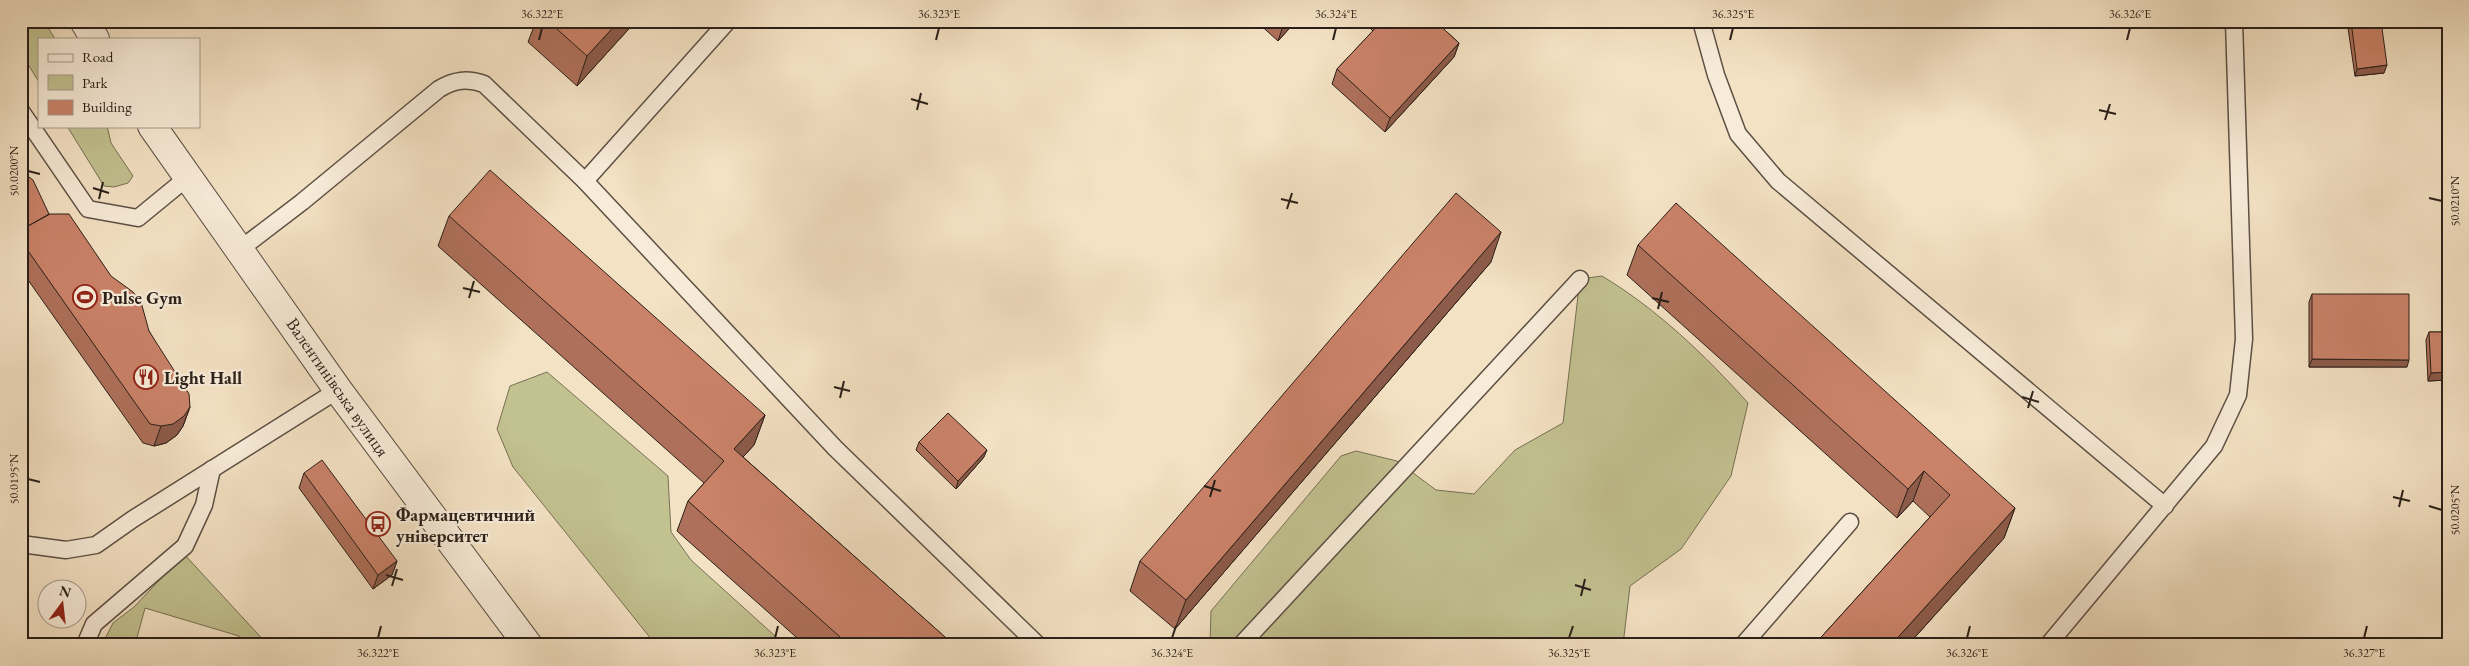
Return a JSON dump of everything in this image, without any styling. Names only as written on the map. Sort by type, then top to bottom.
[{"type":"street","points":[[84,21],[94,38]]},
{"type":"street","name":"Валентинівська вулиця","points":[[153,128],[338,390],[528,645]]},
{"type":"lane","points":[[585,181],[728,21]]},
{"type":"lane","points":[[1701,21],[1716,75],[1738,134],[1778,181],[2165,506]]},
{"type":"lane","points":[[2048,645],[2214,446],[2238,395],[2244,339],[2234,21]]},
{"type":"lane","points":[[239,250],[302,202],[449,83],[473,80],[484,84],[585,181],[835,448],[1038,645]]},
{"type":"lane","points":[[21,111],[88,209],[138,218],[188,177]]},
{"type":"lane","points":[[1241,645],[1580,279]]},
{"type":"lane","points":[[21,544],[66,550],[96,546],[134,519],[338,390]]},
{"type":"lane","points":[[85,645],[94,624],[184,546],[204,505],[212,469]]},
{"type":"lane","points":[[1743,645],[1850,522]]},
{"type":"green space","points":[[21,21],[44,21],[54,38],[38,38],[38,80],[21,53]]},
{"type":"green space","points":[[68,128],[107,128],[111,143],[133,176],[128,183],[114,187],[104,186]]},
{"type":"green space","points":[[1602,276],[1642,303],[1680,334],[1748,403],[1731,476],[1681,549],[1630,586],[1623,645],[1210,645],[1211,611],[1341,456],[1356,451],[1397,461],[1436,490],[1474,494],[1515,450],[1563,423],[1580,279]]},
{"type":"green space","points":[[547,372],[668,476],[671,532],[691,560],[785,645],[656,645],[513,467],[497,429],[510,386]]},
{"type":"green space","points":[[184,554],[268,645],[237,645],[239,636],[145,608],[135,645],[102,645],[113,623],[134,607]]},
{"type":"building","points":[[548,21],[619,21],[587,56]]},
{"type":"building","points":[[1277,21],[1288,21],[1283,26]]},
{"type":"building","points":[[1382,21],[1435,21],[1459,43],[1390,118],[1337,69]]},
{"type":"building","points":[[2351,21],[2381,21],[2387,65],[2357,69]]},
{"type":"building","points":[[490,170],[765,415],[734,449],[954,645],[849,645],[688,501],[724,461],[449,216]]},
{"type":"building","points":[[21,171],[33,180],[49,214],[21,230]]},
{"type":"building","points":[[1456,193],[1501,232],[1186,600],[1140,561]]},
{"type":"building","points":[[1676,203],[2015,508],[1891,645],[1814,645],[1950,495],[1924,471],[1908,489],[1638,245]]},
{"type":"building","points":[[50,214],[69,214],[111,276],[133,292],[141,302],[149,331],[189,394],[190,407],[184,416],[173,424],[161,426],[150,424],[21,241],[21,230]]},
{"type":"building","points":[[2312,294],[2409,294],[2409,360],[2312,359]]},
{"type":"building","points":[[2429,332],[2448,332],[2448,372],[2431,373]]},
{"type":"building","points":[[948,413],[987,450],[958,481],[919,442]]},
{"type":"building","points":[[322,460],[397,561],[378,575],[304,473]]},
{"type":"place","name":"Pulse Gym","points":[[85,297]]},
{"type":"place","name":"Light Hall","points":[[146,377]]},
{"type":"place","name":"Фармацевтичний університет","points":[[378,524]]}]
